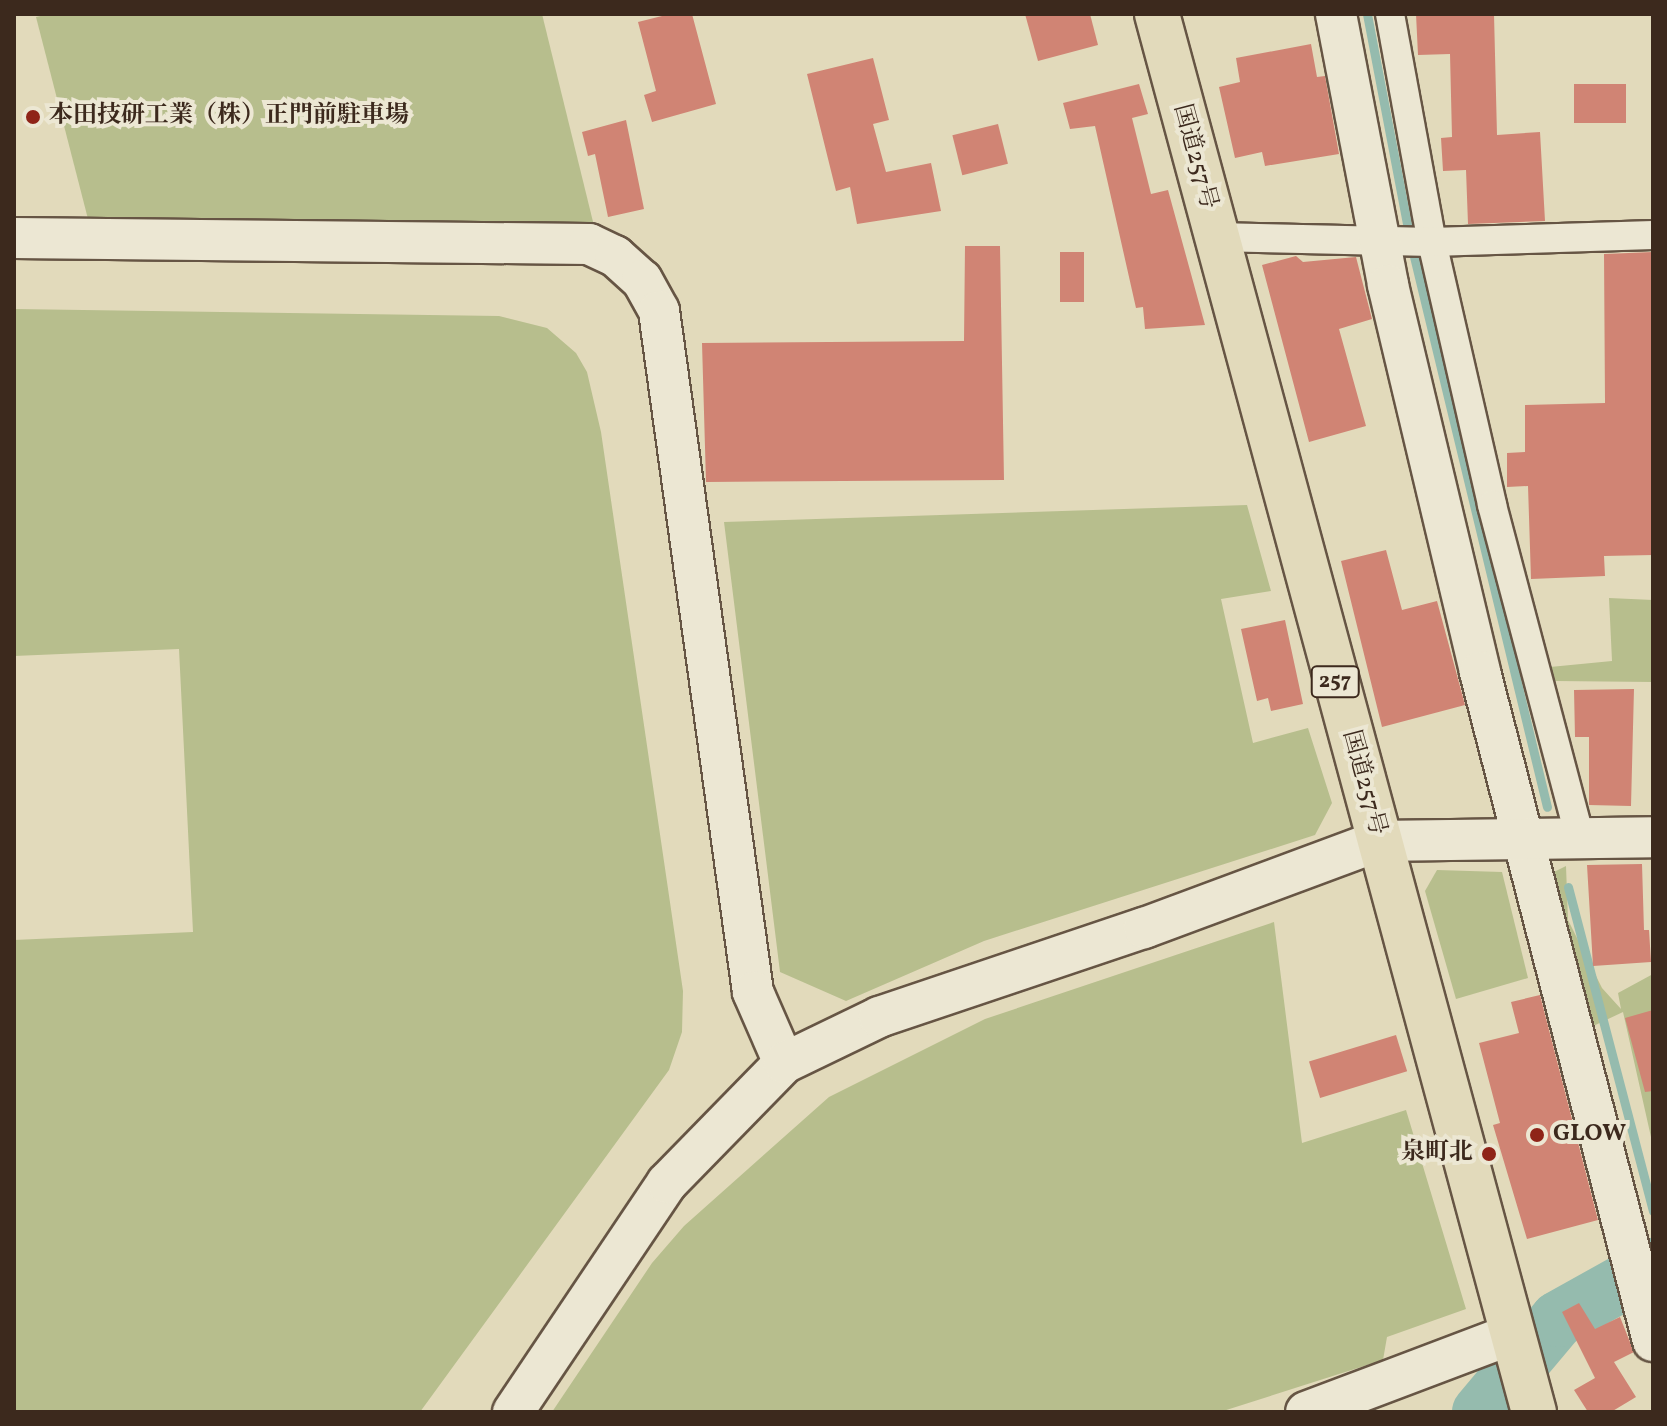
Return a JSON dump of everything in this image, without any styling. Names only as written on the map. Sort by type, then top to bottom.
[{"type":"highway","name":"国道257号","points":[[1157,14],[1531,1401]]},
{"type":"street","points":[[1336,14],[1379,239],[1480,672],[1526,837],[1649,1322]]},
{"type":"street","points":[[1390,14],[1432,242],[1492,505],[1580,837]]},
{"type":"street","points":[[1215,237],[1432,242],[1653,235]]},
{"type":"street","points":[[14,238],[589,244],[615,256],[642,280],[659,311],[753,992],[784,1063]]},
{"type":"street","points":[[513,1412],[667,1183],[784,1063],[879,1017],[1144,928],[1378,841],[1653,837]]},
{"type":"street","points":[[1306,1412],[1513,1342]]},
{"type":"green space","points":[[49,14],[542,14],[596,234],[88,219],[36,17]]},
{"type":"green space","points":[[14,309],[499,316],[547,328],[576,353],[587,372],[601,432],[683,991],[682,1032],[669,1070],[420,1412],[14,1412],[14,940],[193,932],[179,649],[14,656]]},
{"type":"green space","points":[[1247,505],[1271,591],[1221,599],[1253,743],[1308,728],[1332,803],[1315,835],[984,941],[846,1001],[780,972],[724,522]]},
{"type":"green space","points":[[1609,598],[1653,600],[1653,682],[1555,681],[1550,667],[1612,661]]},
{"type":"green space","points":[[1566,866],[1568,920],[1602,988],[1621,1009],[1618,993],[1653,974],[1653,1146],[1623,1012],[1572,1036],[1534,882]]},
{"type":"green space","points":[[1437,870],[1502,872],[1528,978],[1456,999],[1425,891]]},
{"type":"green space","points":[[1274,922],[1302,1143],[1406,1110],[1466,1309],[1387,1337],[1383,1360],[1220,1412],[552,1412],[652,1263],[684,1226],[829,1097],[985,1019]]},
{"type":"building","points":[[670,14],[692,14],[716,104],[652,122],[644,95],[656,91],[638,22]]},
{"type":"building","points":[[1025,14],[1090,14],[1098,45],[1038,61]]},
{"type":"building","points":[[1416,14],[1494,14],[1497,135],[1540,132],[1545,221],[1468,224],[1466,170],[1443,171],[1441,138],[1452,137],[1450,54],[1418,55]]},
{"type":"building","points":[[1311,44],[1317,77],[1325,76],[1339,154],[1265,166],[1262,152],[1235,158],[1219,87],[1240,82],[1236,58]]},
{"type":"building","points":[[873,58],[889,120],[873,124],[886,172],[931,163],[941,211],[857,224],[850,187],[836,191],[807,74]]},
{"type":"building","points":[[1139,84],[1148,114],[1132,118],[1151,194],[1168,190],[1205,325],[1145,329],[1143,307],[1136,308],[1095,126],[1070,129],[1063,103]]},
{"type":"building","points":[[1574,84],[1626,84],[1626,123],[1574,123]]},
{"type":"building","points":[[626,120],[644,209],[608,217],[595,154],[588,156],[582,132]]},
{"type":"building","points":[[998,124],[1008,164],[962,175],[952,135]]},
{"type":"building","points":[[965,246],[1000,246],[1004,480],[706,482],[702,343],[964,341]]},
{"type":"building","points":[[1060,252],[1084,252],[1084,302],[1060,302]]},
{"type":"building","points":[[1653,252],[1653,555],[1604,556],[1605,576],[1531,579],[1528,486],[1507,487],[1507,453],[1525,452],[1525,405],[1605,403],[1604,254]]},
{"type":"building","points":[[1296,256],[1303,262],[1356,257],[1372,319],[1339,329],[1366,426],[1309,442],[1262,265]]},
{"type":"building","points":[[1386,550],[1402,610],[1437,601],[1465,705],[1382,727],[1341,561]]},
{"type":"building","points":[[1285,620],[1303,704],[1271,711],[1268,698],[1257,701],[1241,629]]},
{"type":"building","points":[[1634,689],[1631,806],[1589,805],[1589,737],[1575,737],[1574,690]]},
{"type":"building","points":[[1642,864],[1644,930],[1649,930],[1651,962],[1593,966],[1587,865]]},
{"type":"building","points":[[1540,995],[1598,1220],[1527,1239],[1493,1125],[1500,1123],[1479,1043],[1519,1033],[1511,1002]]},
{"type":"building","points":[[1653,1010],[1653,1091],[1645,1092],[1625,1018]]},
{"type":"building","points":[[1396,1035],[1407,1071],[1320,1098],[1309,1062]]},
{"type":"building","points":[[1579,1303],[1595,1329],[1620,1317],[1634,1352],[1614,1362],[1636,1397],[1611,1412],[1588,1412],[1574,1390],[1595,1378],[1562,1312]]},
{"type":"waterway","points":[[1367,14],[1411,244],[1547,807]]},
{"type":"waterway","points":[[1568,887],[1653,1211]]},
{"type":"waterway","points":[[1480,1412],[1558,1319],[1653,1266]]},
{"type":"place","name":"本田技研工業（株）正門前駐車場","points":[[33,117]]},
{"type":"place","name":"GLOW","points":[[1537,1135]]},
{"type":"place","name":"泉町北","points":[[1489,1154]]}]
